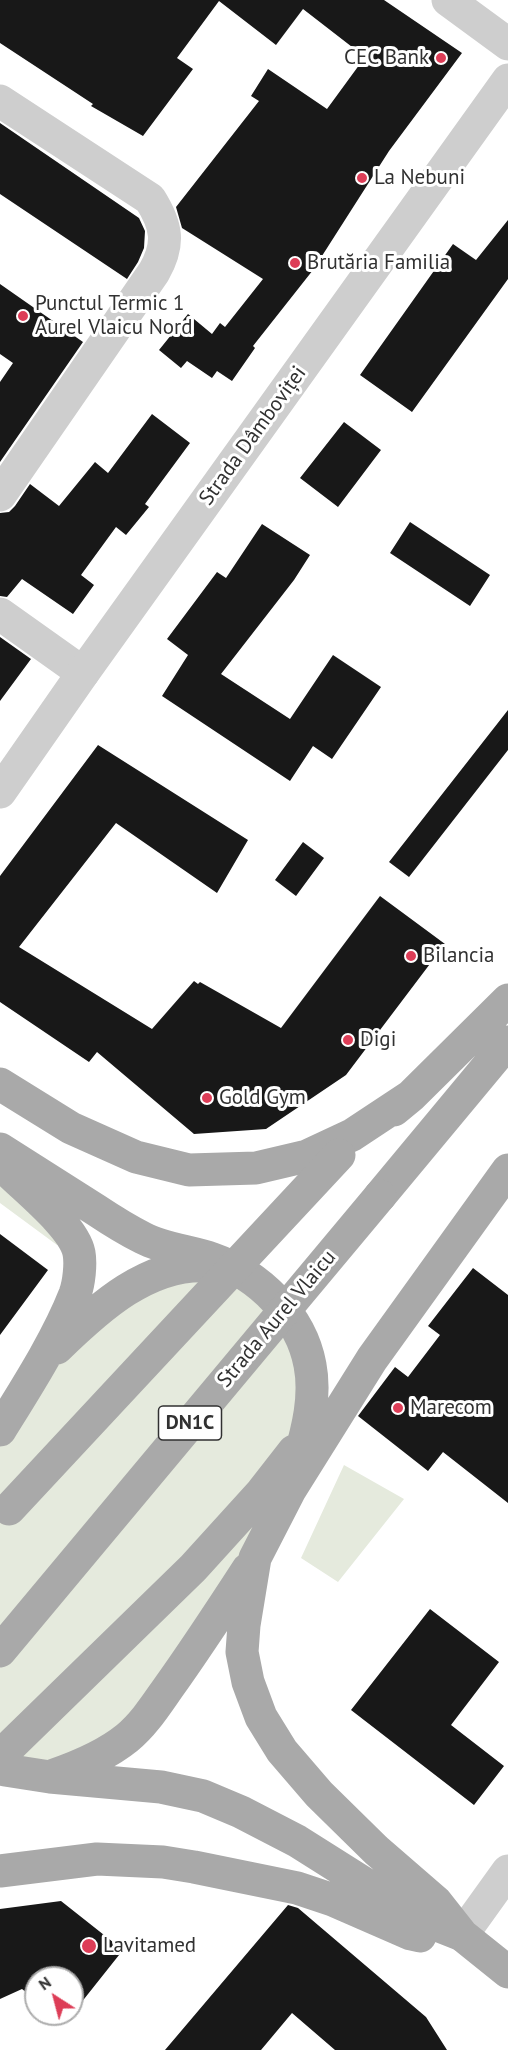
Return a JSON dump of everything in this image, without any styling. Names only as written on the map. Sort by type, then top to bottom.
[{"type":"main road","points":[[4,1514],[339,1155],[411,1096],[508,1000]]},
{"type":"main road","name":"Strada Aurel Vlaicu","points":[[0,1651],[508,1042]]},
{"type":"main road","points":[[0,1084],[71,1128],[136,1157],[189,1170],[256,1168],[307,1156],[352,1135],[411,1096]]},
{"type":"main road","points":[[0,1149],[144,1239],[213,1259],[235,1269],[257,1282],[291,1318],[303,1340],[310,1365],[311,1401],[305,1438],[290,1490]]},
{"type":"main road","points":[[0,1164],[57,1218],[71,1236],[79,1253],[76,1292],[41,1364],[0,1430]]},
{"type":"main road","points":[[50,1777],[101,1755],[130,1736],[145,1720],[255,1558],[290,1490],[372,1359],[508,1170]]},
{"type":"main road","points":[[41,1364],[87,1319],[112,1299],[164,1272],[192,1264],[222,1267],[257,1282]]},
{"type":"main road","points":[[0,1756],[193,1568],[262,1492],[305,1438]]},
{"type":"main road","points":[[255,1558],[243,1625],[242,1652],[248,1682],[261,1717],[282,1751],[319,1794],[376,1850],[436,1902],[467,1939],[508,1972]]},
{"type":"main road","points":[[0,1767],[5,1770],[50,1777],[161,1787],[203,1796],[297,1840],[419,1918],[467,1939]]},
{"type":"main road","points":[[0,1871],[97,1859],[163,1862],[297,1888],[333,1900],[411,1934],[467,1939]]},
{"type":"street","points":[[448,0],[508,44]]},
{"type":"street","name":"Strada Dâmboviței","points":[[0,792],[508,80]]},
{"type":"street","points":[[0,101],[150,199],[159,212],[165,240],[162,258],[154,272],[0,495]]},
{"type":"street","points":[[0,614],[83,673]]},
{"type":"street","points":[[467,1939],[508,1871]]},
{"type":"shaded area","points":[[0,1178],[63,1237],[57,1245],[0,1203]]},
{"type":"shaded area","points":[[216,1273],[272,1308],[303,1370],[287,1485],[128,1726],[47,1769],[0,1757],[0,1442],[45,1370],[157,1284]]},
{"type":"shaded area","points":[[344,1465],[404,1499],[338,1582],[301,1558]]},
{"type":"building","points":[[0,0],[384,0],[462,53],[389,151],[313,270],[253,346],[255,348],[232,381],[217,371],[212,378],[187,361],[181,368],[159,350],[188,314],[212,334],[220,323],[225,327],[263,279],[182,228],[176,207],[259,101],[251,96],[268,69],[327,109],[365,57],[303,9],[276,45],[219,1],[177,58],[193,69],[143,136],[91,106],[93,104],[0,43]]},
{"type":"building","points":[[0,123],[139,218],[145,231],[144,248],[127,279],[0,194]]},
{"type":"building","points":[[508,220],[508,279],[412,412],[360,375],[453,244],[476,260]]},
{"type":"building","name":"Punctul Termic 1 Aurel Vlaicu Nord","points":[[0,284],[83,342],[0,462],[0,382],[13,363],[0,354]]},
{"type":"building","points":[[152,414],[190,443],[145,504],[149,507],[126,535],[116,527],[81,575],[94,585],[73,614],[22,579],[7,597],[0,596],[0,513],[9,512],[30,484],[59,506],[95,462],[108,473]]},
{"type":"building","points":[[344,422],[381,450],[338,507],[300,478]]},
{"type":"building","points":[[410,522],[490,575],[470,606],[390,553]]},
{"type":"building","points":[[262,524],[310,555],[294,580],[221,674],[290,719],[333,655],[381,687],[332,759],[313,746],[290,781],[162,696],[188,655],[167,639],[217,572],[226,578]]},
{"type":"building","points":[[0,637],[31,659],[0,701]]},
{"type":"building","points":[[508,710],[508,750],[409,877],[389,862]]},
{"type":"building","points":[[98,745],[248,840],[217,893],[116,823],[19,947],[152,1029],[194,981],[198,984],[200,982],[281,1028],[380,896],[445,944],[346,1075],[266,1129],[194,1134],[97,1052],[89,1062],[0,1002],[0,876]]},
{"type":"building","points":[[303,842],[324,858],[296,896],[275,880]]},
{"type":"building","points":[[0,1234],[48,1270],[0,1335]]},
{"type":"building","points":[[473,1268],[508,1295],[508,1503],[443,1452],[428,1471],[358,1416],[395,1367],[408,1377],[440,1335],[428,1326]]},
{"type":"building","points":[[430,1609],[499,1662],[451,1725],[504,1766],[474,1805],[351,1710]]},
{"type":"building","points":[[61,1901],[123,1950],[84,1999],[84,1966],[24,1966],[24,1991],[22,1989],[0,1999],[0,1909]]},
{"type":"building","points":[[288,1905],[298,1908],[426,2017],[447,2050],[335,2050],[292,2013],[261,2050],[165,2050]]},
{"type":"place","name":"CEC Bank","points":[[441,58]]},
{"type":"place","name":"La Nebuni","points":[[362,178]]},
{"type":"place","name":"Brutăria Familia","points":[[295,263]]},
{"type":"place","name":"Punctul Termic 1 Aurel Vlaicu Nord","points":[[23,316]]},
{"type":"place","name":"Bilancia","points":[[411,956]]},
{"type":"place","name":"Digi","points":[[348,1040]]},
{"type":"place","name":"Gold Gym","points":[[207,1098]]},
{"type":"place","name":"Marecom","points":[[398,1408]]},
{"type":"place","name":"Lavitamed","points":[[89,1946]]}]
